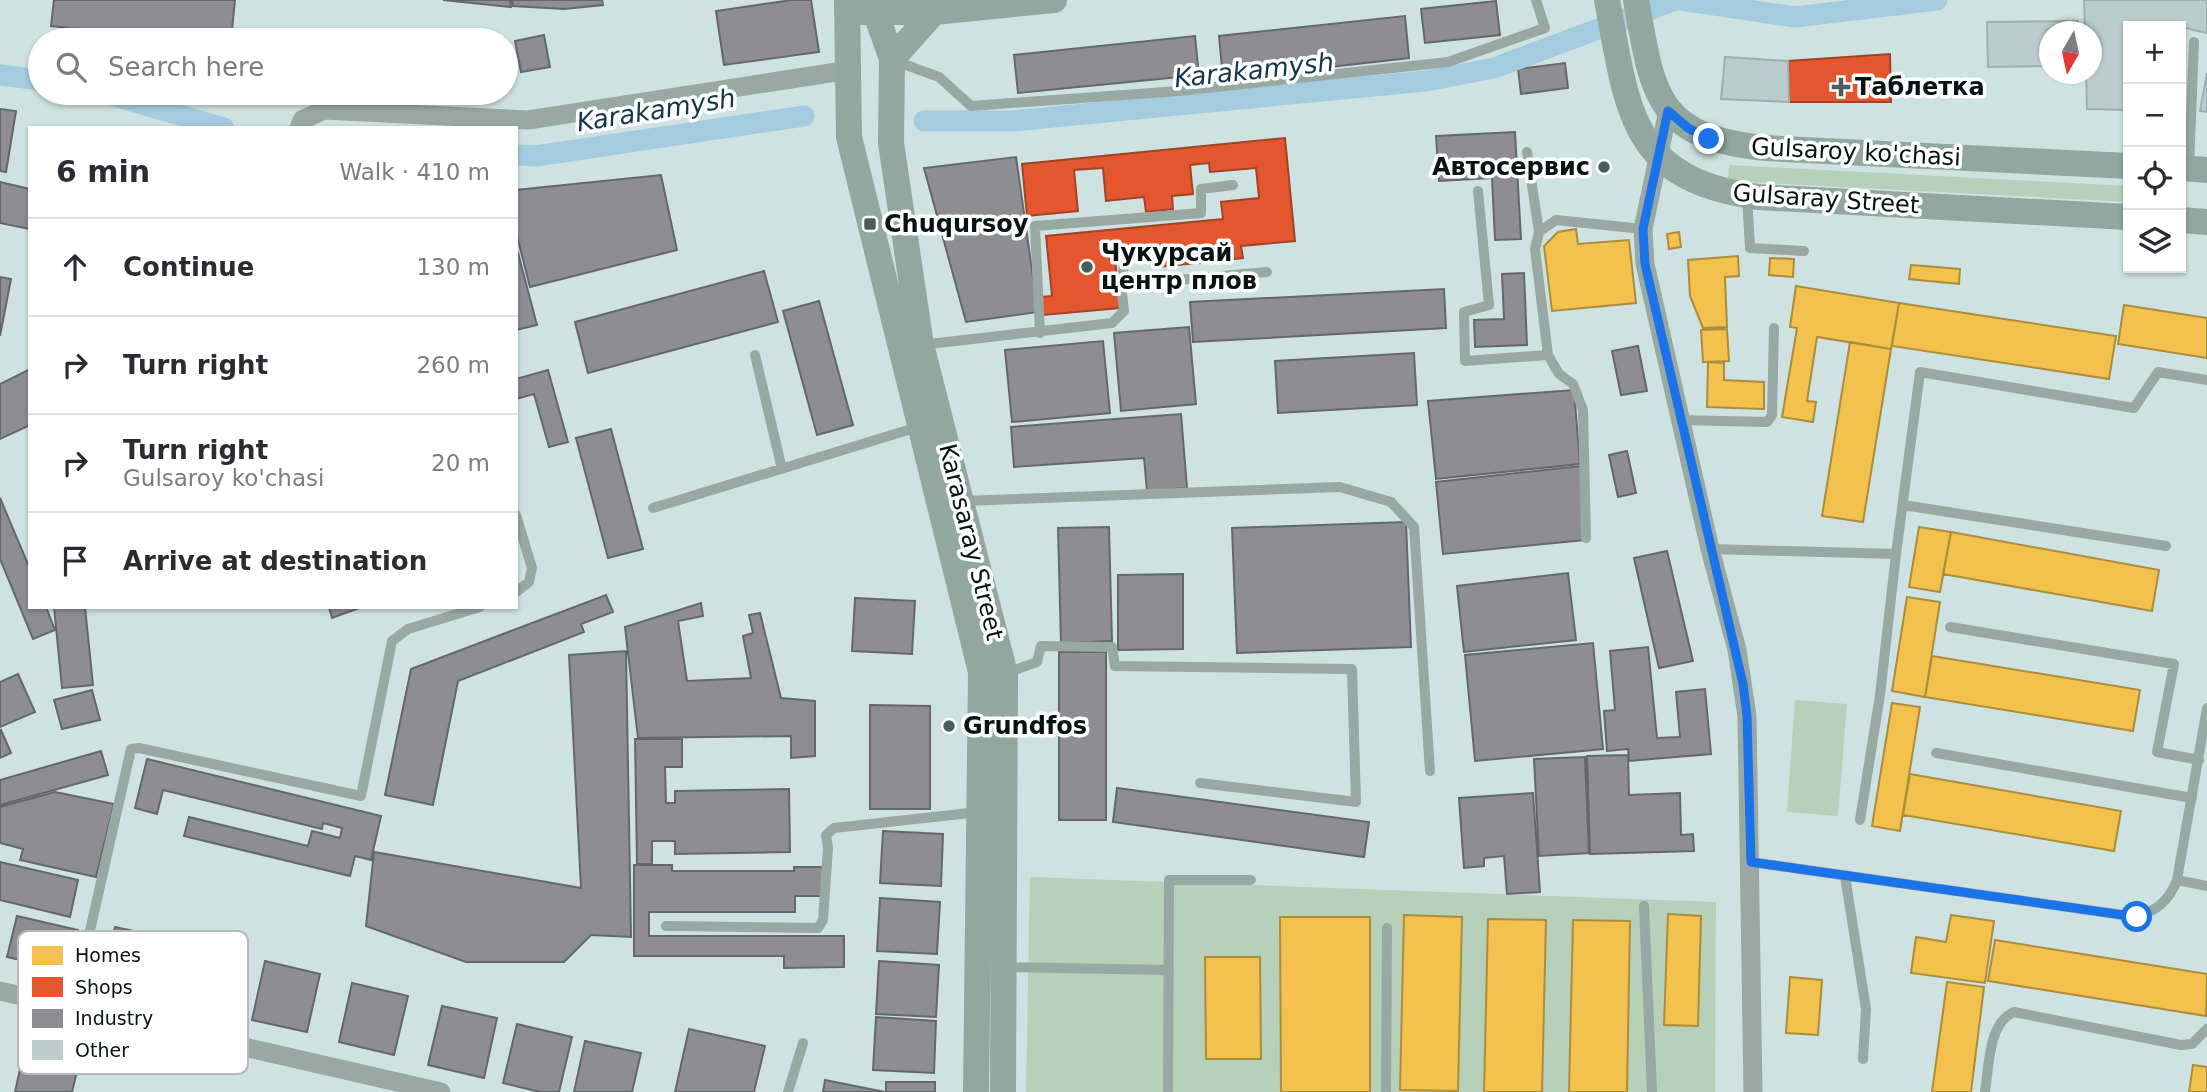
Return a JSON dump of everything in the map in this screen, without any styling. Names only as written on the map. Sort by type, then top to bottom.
[{"type":"main road","points":[[860,6],[934,12],[1054,0]]},
{"type":"main road","name":"Gulsaray Street","points":[[1607,0],[1633,121],[1659,157],[1694,181],[1716,190],[1746,196],[2123,217]]},
{"type":"main road","name":"Gulsaroy ko'chasi","points":[[1636,0],[1646,58],[1655,89],[1668,111],[1698,134],[1742,146],[2123,166]]},
{"type":"main road","name":"Karasaray Street","points":[[860,6],[892,59],[891,143],[921,345],[981,672],[976,1092]]},
{"type":"main road","name":"Karasaray Street","points":[[860,6],[849,78],[849,136],[919,427],[950,504],[1005,674],[1003,1092]]},
{"type":"main road","points":[[892,59],[934,12]]},
{"type":"main road","points":[[2186,220],[2207,222]]},
{"type":"street","points":[[300,126],[302,120],[324,110],[528,120],[849,78]]},
{"type":"street","points":[[1668,111],[1643,229],[1645,264],[1710,549],[1737,650],[1746,705],[1751,862],[1753,1092]]},
{"type":"street","points":[[0,991],[18,995]]},
{"type":"street","points":[[248,1047],[441,1092]]},
{"type":"lane","points":[[892,59],[939,77],[971,106],[1179,91],[1448,62],[1545,28],[1536,0]]},
{"type":"lane","points":[[2192,169],[2194,42]]},
{"type":"lane","points":[[1527,152],[1539,232],[1535,249],[1548,355],[1559,374],[1573,384],[1583,410],[1586,538]]},
{"type":"lane","points":[[1040,333],[1035,226],[1201,213],[1201,189],[1233,185]]},
{"type":"lane","points":[[1478,191],[1489,305],[1464,312],[1465,361],[1548,355]]},
{"type":"lane","points":[[1746,196],[1750,248],[1804,251]]},
{"type":"lane","points":[[1539,232],[1556,220],[1643,229]]},
{"type":"lane","points":[[921,345],[1112,323],[1124,311],[1121,285],[1124,265]]},
{"type":"lane","points":[[1121,285],[1268,272]]},
{"type":"lane","points":[[1680,420],[1767,422],[1772,415],[1774,328]]},
{"type":"lane","points":[[755,355],[782,468]]},
{"type":"lane","points":[[1860,820],[1880,695],[1920,372],[2134,408],[2158,372],[2207,380]]},
{"type":"lane","points":[[653,508],[919,427]]},
{"type":"lane","points":[[950,504],[1340,487],[1391,502],[1414,527],[1430,771]]},
{"type":"lane","points":[[1903,505],[2166,546]]},
{"type":"lane","points":[[518,522],[532,568],[529,582],[518,590]]},
{"type":"lane","points":[[1710,549],[1896,554]]},
{"type":"lane","points":[[90,931],[131,750],[139,748],[361,796],[392,640],[408,629],[473,609]]},
{"type":"lane","points":[[1950,627],[2174,664],[2157,752],[2199,760]]},
{"type":"lane","points":[[1005,674],[1037,662],[1041,646],[1112,648],[1115,666],[1352,669],[1356,802],[1200,783]]},
{"type":"lane","points":[[1751,862],[2122,917],[2137,917],[2161,906],[2172,894],[2192,798],[2202,772],[2199,760],[2207,708]]},
{"type":"lane","points":[[1936,753],[2192,798]]},
{"type":"lane","points":[[666,926],[818,928],[823,920],[828,848],[826,835],[834,828],[980,811]]},
{"type":"lane","points":[[1845,876],[1866,1009],[1863,1059]]},
{"type":"lane","points":[[1168,1092],[1169,880],[1251,880]]},
{"type":"lane","points":[[2176,880],[2207,886]]},
{"type":"lane","points":[[1644,905],[1652,1092]]},
{"type":"lane","points":[[1386,1092],[1387,928]]},
{"type":"lane","points":[[1004,967],[1169,970]]},
{"type":"lane","points":[[1985,1092],[1997,1027],[2003,1017],[2014,1012],[2181,1045],[2192,1044],[2207,1029]]},
{"type":"lane","points":[[788,1092],[803,1043]]},
{"type":"green space","points":[[1729,165],[2123,186],[2123,202],[1728,181]]},
{"type":"green space","points":[[1795,700],[1847,704],[1838,816],[1787,812]]},
{"type":"green space","points":[[1030,877],[1716,902],[1715,1092],[1026,1092]]},
{"type":"building: Homes","points":[[1576,229],[1578,244],[1629,240],[1636,303],[1552,311],[1544,246],[1558,232]]},
{"type":"building: Homes","points":[[1679,232],[1681,247],[1669,249],[1667,234]]},
{"type":"building: Homes","points":[[1738,256],[1739,276],[1725,277],[1727,327],[1703,328],[1690,296],[1688,260]]},
{"type":"building: Homes","points":[[1770,258],[1794,259],[1793,277],[1769,275]]},
{"type":"building: Homes","points":[[1911,265],[1960,269],[1959,284],[1909,279]]},
{"type":"building: Homes","points":[[1796,286],[1899,303],[1891,349],[1817,337],[1807,401],[1816,402],[1813,422],[1782,417],[1797,328],[1790,327]]},
{"type":"building: Homes","points":[[1899,303],[2116,336],[2109,379],[1892,346]]},
{"type":"building: Homes","points":[[2124,305],[2207,318],[2207,358],[2118,344]]},
{"type":"building: Homes","points":[[1727,329],[1729,361],[1703,362],[1701,330]]},
{"type":"building: Homes","points":[[1850,342],[1891,349],[1863,522],[1822,516]]},
{"type":"building: Homes","points":[[1708,362],[1724,363],[1724,380],[1764,382],[1764,409],[1707,407]]},
{"type":"building: Homes","points":[[1919,527],[1951,532],[1940,592],[1909,587]]},
{"type":"building: Homes","points":[[1951,532],[2159,570],[2152,611],[1943,574]]},
{"type":"building: Homes","points":[[1907,597],[1940,602],[1925,697],[1892,691]]},
{"type":"building: Homes","points":[[1932,656],[2140,690],[2133,731],[1925,697]]},
{"type":"building: Homes","points":[[1892,703],[1920,707],[1900,831],[1872,826]]},
{"type":"building: Homes","points":[[1910,774],[2121,811],[2114,851],[1903,815]]},
{"type":"building: Homes","points":[[1668,914],[1701,916],[1698,1026],[1664,1025]]},
{"type":"building: Homes","points":[[1404,915],[1462,917],[1458,1091],[1400,1090]]},
{"type":"building: Homes","points":[[1951,915],[1994,921],[1985,983],[1911,973],[1916,937],[1946,942]]},
{"type":"building: Homes","points":[[1280,917],[1370,917],[1370,1092],[1281,1092]]},
{"type":"building: Homes","points":[[1488,919],[1546,920],[1542,1092],[1484,1092]]},
{"type":"building: Homes","points":[[1573,920],[1630,921],[1627,1092],[1569,1092]]},
{"type":"building: Homes","points":[[1995,940],[2207,974],[2206,1016],[1988,981]]},
{"type":"building: Homes","points":[[1205,957],[1260,957],[1261,1059],[1206,1059]]},
{"type":"building: Homes","points":[[1790,977],[1822,980],[1818,1035],[1786,1033]]},
{"type":"building: Homes","points":[[1947,982],[1984,987],[1971,1092],[1932,1092]]},
{"type":"building: Homes","points":[[2193,1065],[2207,1067],[2207,1092],[2189,1092]]},
{"type":"building: Shops","points":[[1890,54],[1891,102],[1789,102],[1788,61]]},
{"type":"building: Shops","points":[[1285,138],[1295,241],[1241,246],[1243,258],[1159,267],[1157,246],[1114,250],[1120,308],[1043,315],[1041,297],[1052,296],[1046,236],[1223,219],[1221,202],[1259,198],[1256,168],[1210,172],[1209,163],[1190,165],[1193,194],[1172,196],[1173,209],[1146,212],[1144,197],[1106,201],[1103,168],[1074,170],[1078,211],[1027,216],[1022,164]]},
{"type":"building: Industry","points":[[54,0],[235,0],[232,28],[51,26]]},
{"type":"building: Industry","points":[[443,0],[510,0],[511,7]]},
{"type":"building: Industry","points":[[512,0],[602,0],[603,5],[564,9],[513,6]]},
{"type":"building: Industry","points":[[792,0],[811,0],[819,52],[724,65],[716,11]]},
{"type":"building: Industry","points":[[1496,1],[1500,35],[1425,43],[1421,9]]},
{"type":"building: Industry","points":[[1405,16],[1409,58],[1223,79],[1219,36]]},
{"type":"building: Industry","points":[[544,35],[550,67],[521,72],[518,40]]},
{"type":"building: Industry","points":[[1195,36],[1199,75],[1018,93],[1014,55]]},
{"type":"building: Industry","points":[[1565,63],[1568,88],[1521,94],[1518,69]]},
{"type":"building: Industry","points":[[0,109],[16,111],[6,172],[0,171]]},
{"type":"building: Industry","points":[[1515,132],[1521,239],[1495,240],[1492,178],[1439,181],[1436,136]]},
{"type":"building: Industry","points":[[1016,157],[1038,312],[966,322],[924,168]]},
{"type":"building: Industry","points":[[661,175],[677,250],[530,287],[518,240],[518,190]]},
{"type":"building: Industry","points":[[0,182],[28,189],[28,229],[0,223]]},
{"type":"building: Industry","points":[[518,253],[537,325],[518,330]]},
{"type":"building: Industry","points":[[764,271],[778,322],[588,373],[575,322]]},
{"type":"building: Industry","points":[[1524,273],[1527,345],[1475,347],[1474,320],[1504,319],[1502,274]]},
{"type":"building: Industry","points":[[0,277],[11,279],[0,336]]},
{"type":"building: Industry","points":[[1444,289],[1446,328],[1193,342],[1190,302]]},
{"type":"building: Industry","points":[[819,301],[853,425],[817,435],[783,311]]},
{"type":"building: Industry","points":[[1189,327],[1196,404],[1121,411],[1114,333]]},
{"type":"building: Industry","points":[[1103,341],[1110,413],[1012,422],[1005,350]]},
{"type":"building: Industry","points":[[1638,346],[1647,391],[1621,395],[1612,351]]},
{"type":"building: Industry","points":[[1414,353],[1417,405],[1278,413],[1275,361]]},
{"type":"building: Industry","points":[[28,370],[28,426],[0,439],[0,384]]},
{"type":"building: Industry","points":[[548,370],[568,442],[549,447],[534,394],[518,398],[518,378]]},
{"type":"building: Industry","points":[[1574,390],[1580,464],[1436,479],[1428,401]]},
{"type":"building: Industry","points":[[1181,414],[1187,488],[1147,491],[1144,458],[1014,467],[1011,427]]},
{"type":"building: Industry","points":[[611,429],[643,549],[608,558],[576,438]]},
{"type":"building: Industry","points":[[1627,451],[1636,493],[1618,497],[1609,455]]},
{"type":"building: Industry","points":[[1581,466],[1584,540],[1443,554],[1436,482]]},
{"type":"building: Industry","points":[[0,498],[28,564],[28,609],[47,609],[55,630],[33,639],[0,559]]},
{"type":"building: Industry","points":[[1406,522],[1411,647],[1237,653],[1232,528]]},
{"type":"building: Industry","points":[[1109,527],[1112,641],[1061,643],[1058,528]]},
{"type":"building: Industry","points":[[1667,551],[1693,661],[1659,668],[1634,558]]},
{"type":"building: Industry","points":[[1568,573],[1576,640],[1464,652],[1457,586]]},
{"type":"building: Industry","points":[[1183,574],[1183,649],[1118,650],[1118,575]]},
{"type":"building: Industry","points":[[606,595],[613,612],[581,624],[584,632],[458,681],[433,805],[385,795],[411,669]]},
{"type":"building: Industry","points":[[855,598],[915,601],[912,654],[852,651]]},
{"type":"building: Industry","points":[[701,603],[703,616],[678,621],[687,681],[751,678],[743,636],[753,633],[749,615],[760,613],[781,698],[815,701],[815,756],[791,758],[791,736],[638,738],[625,627]]},
{"type":"building: Industry","points":[[54,609],[85,609],[93,685],[62,688]]},
{"type":"building: Industry","points":[[330,609],[357,609],[332,618]]},
{"type":"building: Industry","points":[[1593,643],[1603,749],[1475,761],[1465,655]]},
{"type":"building: Industry","points":[[1648,647],[1657,738],[1680,737],[1676,692],[1705,689],[1711,754],[1629,761],[1628,749],[1607,751],[1604,711],[1615,710],[1610,651]]},
{"type":"building: Industry","points":[[626,651],[631,937],[591,935],[564,962],[466,962],[366,926],[374,852],[581,888],[569,655]]},
{"type":"building: Industry","points":[[1059,652],[1106,652],[1106,820],[1059,820]]},
{"type":"building: Industry","points":[[18,674],[35,712],[0,727],[0,682]]},
{"type":"building: Industry","points":[[92,690],[100,720],[62,729],[54,700]]},
{"type":"building: Industry","points":[[870,705],[930,706],[930,809],[870,809]]},
{"type":"building: Industry","points":[[0,731],[11,753],[0,758]]},
{"type":"building: Industry","points":[[635,739],[682,739],[682,767],[665,767],[666,803],[675,803],[675,791],[789,789],[790,852],[675,854],[675,841],[652,841],[652,864],[637,864]]},
{"type":"building: Industry","points":[[101,751],[108,775],[0,805],[0,780]]},
{"type":"building: Industry","points":[[1628,755],[1629,795],[1680,793],[1681,835],[1693,834],[1694,851],[1590,854],[1587,756]]},
{"type":"building: Industry","points":[[1585,757],[1589,853],[1539,856],[1534,759]]},
{"type":"building: Industry","points":[[147,759],[381,816],[371,860],[355,856],[350,876],[184,836],[189,817],[308,846],[312,831],[340,838],[342,828],[323,823],[322,829],[163,790],[157,814],[135,808]]},
{"type":"building: Industry","points":[[1117,788],[1369,822],[1364,857],[1113,822]]},
{"type":"building: Industry","points":[[55,792],[114,804],[96,877],[20,860],[23,849],[0,843],[0,807]]},
{"type":"building: Industry","points":[[1533,793],[1540,892],[1507,894],[1504,856],[1484,858],[1484,866],[1464,868],[1459,798]]},
{"type":"building: Industry","points":[[883,831],[943,834],[941,886],[880,883]]},
{"type":"building: Industry","points":[[0,862],[78,880],[70,917],[0,900]]},
{"type":"building: Industry","points":[[634,865],[672,865],[672,871],[794,871],[794,867],[823,867],[823,896],[795,896],[795,912],[649,912],[649,936],[844,936],[844,967],[784,968],[784,956],[634,956]]},
{"type":"building: Industry","points":[[880,898],[940,902],[937,954],[877,951]]},
{"type":"building: Industry","points":[[17,916],[78,930],[18,931],[18,959],[7,957]]},
{"type":"building: Industry","points":[[115,927],[134,931],[114,931]]},
{"type":"building: Industry","points":[[265,961],[320,974],[307,1032],[252,1020]]},
{"type":"building: Industry","points":[[879,961],[939,965],[936,1017],[876,1014]]},
{"type":"building: Industry","points":[[352,983],[408,996],[394,1055],[339,1042]]},
{"type":"building: Industry","points":[[442,1006],[497,1018],[484,1078],[428,1065]]},
{"type":"building: Industry","points":[[876,1017],[936,1021],[934,1073],[873,1070]]},
{"type":"building: Industry","points":[[517,1024],[572,1037],[559,1092],[540,1092],[503,1083]]},
{"type":"building: Industry","points":[[689,1029],[765,1046],[754,1092],[675,1092]]},
{"type":"building: Industry","points":[[585,1041],[641,1053],[632,1092],[574,1092]]},
{"type":"building: Industry","points":[[19,1074],[76,1074],[72,1092],[15,1092]]},
{"type":"building: Industry","points":[[825,1080],[885,1092],[823,1092]]},
{"type":"building: Industry","points":[[886,1082],[935,1082],[935,1092],[886,1092]]},
{"type":"building: Other","points":[[2084,0],[2207,0],[2207,33],[2186,28],[2186,21],[2123,21],[2123,110],[2087,109],[2086,84],[2102,84],[2102,21],[2085,21]]},
{"type":"building: Other","points":[[2039,21],[2039,66],[1988,67],[1987,22]]},
{"type":"building: Other","points":[[1725,57],[1788,61],[1789,102],[1721,99]]},
{"type":"building: Other","points":[[2207,73],[2207,112],[2200,111]]},
{"type":"waterway","name":"Karakamysh","points":[[924,121],[1012,121],[1426,81],[1494,68],[1676,0]]},
{"type":"waterway","name":"Karakamysh","points":[[1681,0],[1795,17],[1937,0]]},
{"type":"waterway","name":"Karakamysh","points":[[0,75],[28,78]]},
{"type":"waterway","name":"Karakamysh","points":[[145,105],[217,126]]},
{"type":"waterway","name":"Karakamysh","points":[[518,155],[536,156],[804,116]]},
{"type":"place","name":"Таблетка","points":[[1841,87]]},
{"type":"place","name":"Автосервис","points":[[1604,167]]},
{"type":"place","name":"Chuqursoy","points":[[870,224]]},
{"type":"place","name":"Чукурсай центр плов","points":[[1087,267]]},
{"type":"place","name":"Grundfos","points":[[949,726]]},
{"type":"route","points":[[1709,139],[1688,128],[1668,111],[1643,229],[1645,264],[1710,549],[1737,650],[1747,716],[1751,862],[2122,917],[2137,917]]}]
